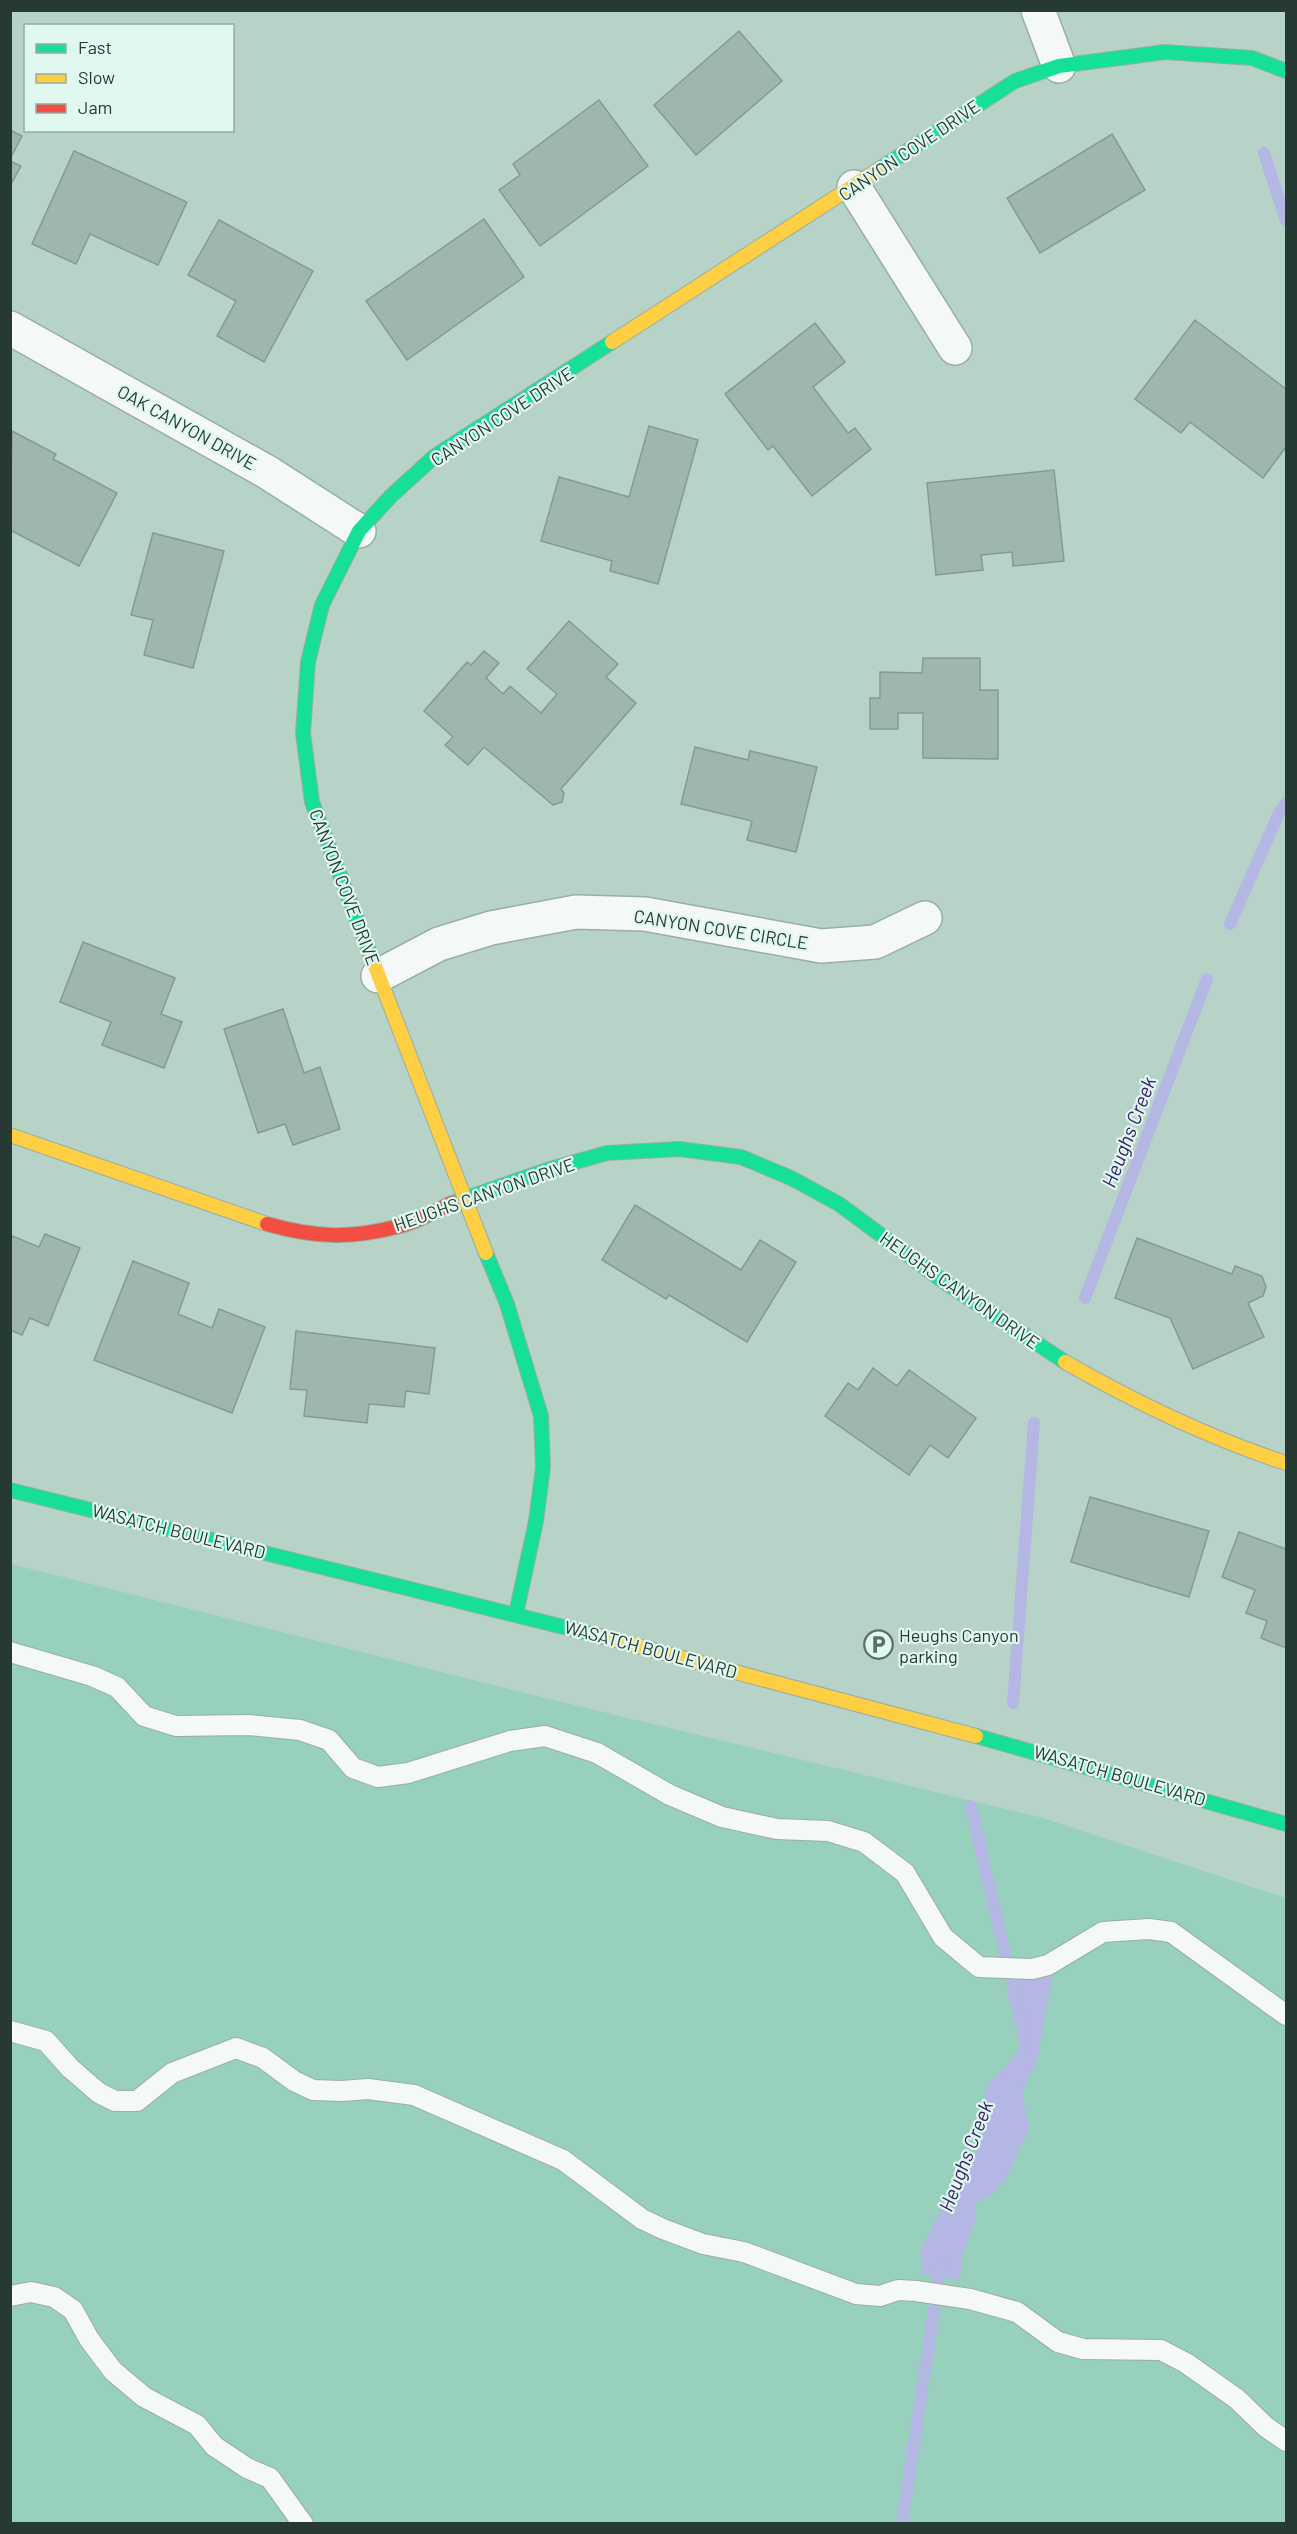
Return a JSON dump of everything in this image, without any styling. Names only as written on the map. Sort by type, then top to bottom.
[{"type":"street","points":[[1038,10],[1059,66]]},
{"type":"street","name":"CANYON COVE DRIVE","points":[[516,1614],[536,1521],[543,1467],[541,1416],[507,1304],[312,802],[303,733],[308,662],[322,605],[359,531],[391,496],[435,456],[1015,81],[1059,66],[1165,52],[1252,58],[1287,71]]},
{"type":"street","points":[[854,187],[955,348]]},
{"type":"street","name":"OAK CANYON DRIVE","points":[[10,328],[267,472],[359,531]]},
{"type":"street","name":"CANYON COVE CIRCLE","points":[[378,975],[439,944],[491,928],[576,912],[645,914],[821,946],[875,942],[925,918]]},
{"type":"street","name":"HEUGHS CANYON DRIVE","points":[[10,1135],[242,1216],[295,1232],[334,1237],[402,1226],[464,1198],[607,1153],[679,1149],[741,1157],[791,1178],[839,1204],[943,1281],[1047,1351],[1118,1392],[1249,1451],[1287,1463]]},
{"type":"street","name":"WASATCH BOULEVARD","points":[[10,1490],[516,1614],[1074,1762],[1287,1824]]},
{"type":"lane","points":[[10,1652],[92,1676],[117,1688],[144,1716],[176,1726],[249,1725],[300,1730],[329,1740],[354,1768],[378,1777],[408,1773],[510,1741],[544,1736],[555,1739],[597,1753],[670,1795],[722,1817],[777,1829],[828,1831],[864,1842],[905,1873],[943,1937],[979,1967],[1032,1969],[1048,1965],[1103,1932],[1149,1929],[1171,1932],[1287,2015]]},
{"type":"lane","points":[[10,2031],[46,2041],[70,2068],[99,2093],[115,2101],[137,2101],[172,2073],[236,2049],[263,2058],[294,2081],[313,2090],[368,2089],[414,2095],[563,2160],[642,2219],[703,2244],[754,2256],[856,2294],[880,2296],[898,2290],[916,2290],[970,2299],[1017,2312],[1058,2342],[1083,2349],[1161,2350],[1186,2363],[1237,2399],[1266,2427],[1287,2441]]},
{"type":"lane","points":[[10,2296],[31,2292],[54,2297],[73,2310],[89,2339],[113,2371],[144,2397],[197,2425],[214,2446],[247,2468],[270,2478],[303,2523]]},
{"type":"green space","points":[[11,1564],[541,1697],[1043,1818],[1286,1898],[1286,2523],[11,2523]]},
{"type":"water","points":[[1053,1974],[1036,2065],[1022,2093],[1029,2128],[1005,2182],[991,2195],[975,2203],[975,2219],[962,2256],[960,2280],[921,2274],[922,2246],[946,2200],[974,2160],[986,2128],[985,2090],[1010,2061],[1021,2042],[1022,2022],[1006,1983]]},
{"type":"building","points":[[739,31],[782,81],[696,155],[654,105]]},
{"type":"building","points":[[599,100],[648,166],[540,246],[499,190],[520,175],[513,164]]},
{"type":"building","points":[[10,130],[22,136],[10,159]]},
{"type":"building","points":[[1112,134],[1145,190],[1040,253],[1007,198]]},
{"type":"building","points":[[74,151],[187,202],[158,265],[90,234],[76,264],[32,244]]},
{"type":"building","points":[[10,161],[21,166],[10,186]]},
{"type":"building","points":[[484,219],[524,277],[407,360],[366,301]]},
{"type":"building","points":[[219,220],[313,271],[264,362],[217,336],[236,301],[188,275]]},
{"type":"building","points":[[1195,320],[1286,389],[1286,447],[1263,478],[1190,422],[1181,433],[1135,399]]},
{"type":"building","points":[[815,323],[845,362],[813,387],[848,433],[855,428],[871,449],[812,496],[773,446],[768,450],[725,394]]},
{"type":"building","points":[[649,426],[698,440],[658,584],[610,571],[612,561],[541,541],[559,477],[629,497]]},
{"type":"building","points":[[12,431],[56,454],[53,459],[117,493],[79,566],[10,530]]},
{"type":"building","points":[[1054,470],[1064,561],[1013,566],[1012,552],[981,555],[983,570],[936,575],[927,483]]},
{"type":"building","points":[[153,533],[224,551],[193,668],[144,655],[153,620],[131,615]]},
{"type":"building","points":[[569,621],[618,664],[606,677],[636,703],[561,789],[564,793],[562,802],[553,805],[484,747],[468,765],[445,745],[453,737],[424,711],[467,662],[471,665],[484,651],[499,663],[486,678],[503,694],[510,686],[541,713],[557,694],[527,669]]},
{"type":"building","points":[[923,658],[980,658],[980,690],[998,690],[998,759],[923,758],[923,713],[898,713],[898,729],[870,729],[870,698],[880,698],[880,672],[922,673]]},
{"type":"building","points":[[695,747],[748,760],[750,751],[817,767],[796,852],[747,840],[752,821],[681,804]]},
{"type":"building","points":[[83,942],[175,978],[161,1014],[182,1022],[164,1068],[102,1045],[111,1022],[60,1002]]},
{"type":"building","points":[[283,1009],[304,1073],[320,1067],[340,1129],[293,1145],[285,1124],[258,1133],[224,1029]]},
{"type":"building","points":[[635,1205],[741,1270],[760,1240],[796,1262],[747,1342],[669,1295],[666,1299],[602,1260]]},
{"type":"building","points":[[45,1234],[80,1248],[48,1326],[30,1318],[22,1335],[10,1330],[10,1235],[39,1247]]},
{"type":"building","points":[[1137,1238],[1232,1274],[1235,1266],[1262,1276],[1266,1287],[1263,1296],[1248,1303],[1264,1337],[1193,1369],[1170,1318],[1115,1298]]},
{"type":"building","points":[[133,1261],[189,1283],[178,1314],[212,1328],[219,1309],[265,1327],[232,1413],[94,1360]]},
{"type":"building","points":[[296,1331],[435,1348],[429,1394],[406,1391],[404,1407],[369,1404],[367,1423],[304,1416],[307,1390],[290,1389]]},
{"type":"building","points":[[873,1368],[897,1386],[909,1370],[976,1418],[948,1458],[930,1445],[909,1475],[825,1416],[848,1383],[858,1390]]},
{"type":"building","points":[[1090,1497],[1209,1531],[1189,1597],[1071,1562]]},
{"type":"building","points":[[1239,1532],[1286,1549],[1286,1648],[1261,1638],[1267,1621],[1246,1613],[1255,1590],[1222,1577]]},
{"type":"waterway","name":"Heughs Creek","points":[[1264,153],[1286,221]]},
{"type":"waterway","name":"Heughs Creek","points":[[1230,924],[1279,813],[1286,803]]},
{"type":"waterway","name":"Heughs Creek","points":[[1085,1298],[1207,979]]},
{"type":"waterway","name":"Heughs Creek","points":[[1013,1703],[1034,1423]]},
{"type":"waterway","name":"Heughs Creek","points":[[971,1806],[1026,2045]]},
{"type":"waterway","name":"Heughs Creek","points":[[902,2524],[939,2276],[944,2262]]},
{"type":"traffic: fast","points":[[881,168],[1015,81],[1059,66],[1165,52],[1252,58],[1286,71]]},
{"type":"traffic: fast","points":[[371,956],[312,802],[303,733],[308,662],[322,605],[359,531],[391,496],[435,456],[612,342]]},
{"type":"traffic: fast","points":[[452,1203],[547,1170],[607,1153],[679,1149],[741,1157],[791,1178],[839,1204],[943,1281],[1065,1362]]},
{"type":"traffic: fast","points":[[486,1253],[507,1304],[541,1416],[543,1467],[536,1521],[516,1614]]},
{"type":"traffic: fast","points":[[10,1490],[596,1635]]},
{"type":"traffic: fast","points":[[976,1736],[1286,1824]]},
{"type":"traffic: slow","points":[[612,342],[881,168]]},
{"type":"traffic: slow","points":[[371,956],[486,1253]]},
{"type":"traffic: slow","points":[[10,1135],[267,1224]]},
{"type":"traffic: slow","points":[[1065,1362],[1173,1418],[1286,1463]]},
{"type":"traffic: slow","points":[[596,1635],[976,1736]]},
{"type":"traffic: jam","points":[[267,1224],[302,1232],[349,1235],[407,1224],[452,1203]]},
{"type":"place","name":"Heughs Canyon parking","points":[[878,1645]]}]
